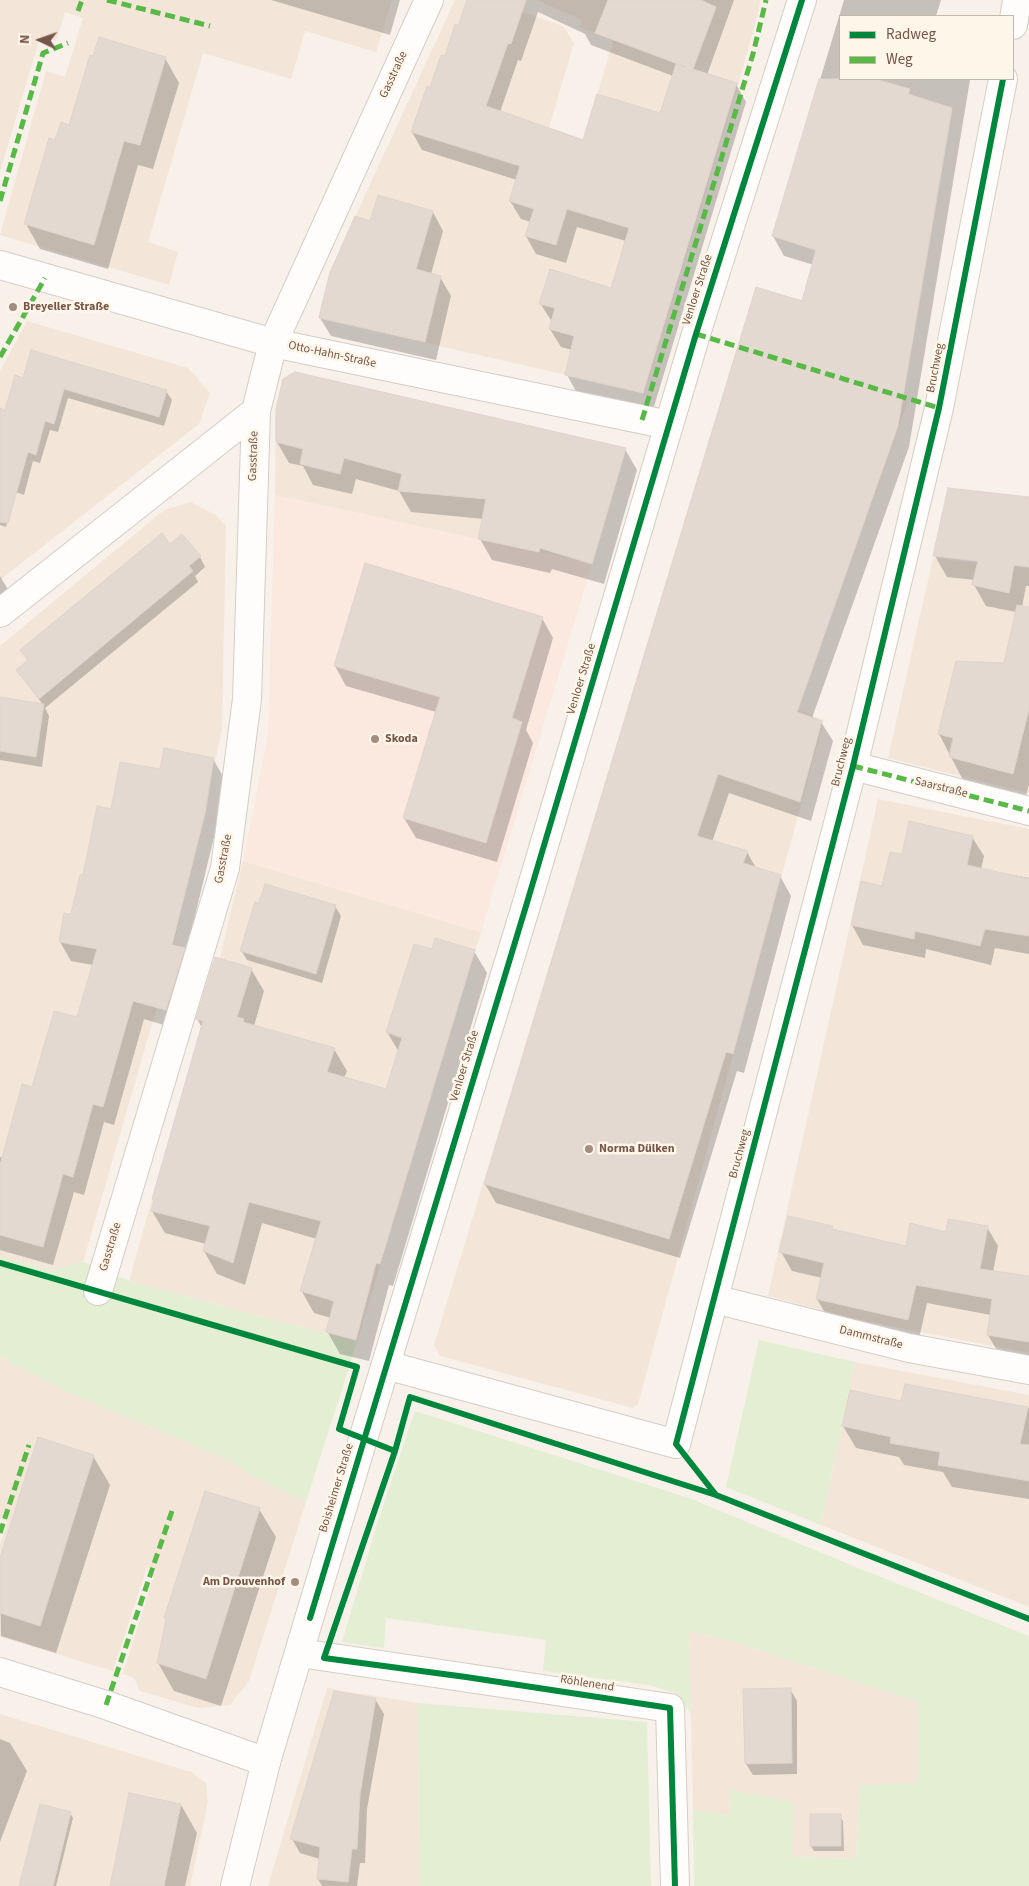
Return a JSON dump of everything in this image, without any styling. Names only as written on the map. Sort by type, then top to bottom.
[{"type":"street","name":"Gasstraße","points":[[273,343],[429,0]]},
{"type":"street","points":[[1014,18],[1017,0]]},
{"type":"street","name":"Venloer Straße","points":[[386,1365],[669,425],[798,5]]},
{"type":"street","name":"Bruchweg","points":[[386,1365],[676,1444],[853,766],[947,370],[1003,80]]},
{"type":"street","name":"Otto-Hahn-Straße","points":[[0,265],[273,343],[669,425]]},
{"type":"street","points":[[0,613],[256,411],[273,343]]},
{"type":"street","name":"Gasstraße","points":[[98,1291],[225,868],[248,699],[256,411]]},
{"type":"street","name":"Saarstraße","points":[[853,766],[1029,811]]},
{"type":"street","name":"Dammstraße","points":[[714,1299],[909,1348],[1029,1370]]},
{"type":"street","name":"Boisheimer Straße","points":[[235,1886],[266,1762],[386,1365]]},
{"type":"street","name":"Röhlenend","points":[[300,1654],[670,1708],[675,1886]]},
{"type":"street","points":[[0,1672],[106,1705],[266,1762]]},
{"type":"shaded area","points":[[0,0],[392,0],[376,52],[305,31],[291,79],[203,53],[148,242],[178,252],[169,285],[0,235],[46,71],[65,77],[83,18],[65,12],[56,41],[40,37],[0,172]]},
{"type":"shaded area","points":[[455,0],[491,0],[563,26],[574,43],[549,127],[583,139],[614,40],[579,27],[582,20],[537,0],[760,0],[759,10],[739,82],[644,393],[318,318],[329,273]]},
{"type":"shaded area","points":[[27,321],[188,368],[210,393],[199,424],[0,580],[0,371]]},
{"type":"shaded area","points":[[736,350],[908,401],[798,710],[824,720],[638,1404],[633,1408],[440,1356],[434,1345]]},
{"type":"shaded area","points":[[295,372],[626,448],[592,564],[275,495],[276,409],[282,379]]},
{"type":"shaded area","points":[[275,495],[592,564],[481,932],[243,861],[268,735]]},
{"type":"shaded area","points":[[191,502],[216,515],[226,526],[222,730],[170,962],[83,1262],[53,1270],[0,1256],[0,646],[164,510]]},
{"type":"shaded area","points":[[933,558],[1029,568],[1029,793],[888,758]]},
{"type":"shaded area","points":[[878,799],[1029,829],[1029,1353],[859,1320],[768,1296]]},
{"type":"shaded area","points":[[243,861],[481,932],[357,1342],[129,1281],[220,958]]},
{"type":"shaded area","points":[[0,1357],[72,1394],[231,1461],[247,1473],[306,1502],[249,1681],[230,1705],[198,1708],[140,1691],[134,1678],[123,1674],[156,1569],[147,1567],[113,1671],[0,1637],[0,1545],[8,1522],[0,1519]]},
{"type":"shaded area","points":[[855,1362],[1029,1395],[1029,1607],[821,1525]]},
{"type":"shaded area","points":[[689,1631],[738,1643],[918,1702],[918,1784],[860,1785],[856,1859],[792,1857],[792,1802],[730,1790],[729,1816],[693,1810]]},
{"type":"shaded area","points":[[327,1688],[418,1703],[419,1886],[268,1886]]},
{"type":"shaded area","points":[[0,1714],[191,1772],[206,1783],[208,1802],[190,1886],[0,1886]]},
{"type":"green space","points":[[0,1256],[52,1270],[83,1262],[129,1281],[357,1342],[306,1502],[247,1473],[231,1461],[72,1394],[0,1357]]},
{"type":"green space","points":[[759,1340],[855,1362],[821,1525],[726,1487]]},
{"type":"green space","points":[[415,1411],[689,1498],[1029,1636],[1029,1886],[694,1886],[693,1810],[729,1816],[730,1790],[793,1802],[792,1857],[856,1859],[860,1785],[918,1783],[918,1702],[738,1643],[689,1631],[691,1714],[676,1693],[649,1685],[543,1671],[546,1640],[386,1618],[384,1648],[342,1642],[380,1515]]},
{"type":"green space","points":[[418,1703],[647,1722],[651,1886],[419,1886]]},
{"type":"building","points":[[467,0],[526,0],[511,44],[508,43],[486,106],[583,140],[597,94],[660,113],[676,64],[686,67],[595,33],[608,0],[701,0],[716,7],[693,69],[737,83],[643,393],[565,375],[574,336],[549,329],[555,308],[539,304],[550,269],[611,288],[629,228],[567,209],[556,245],[525,236],[534,209],[509,201],[520,166],[411,132],[427,86],[430,87],[441,55],[445,56],[455,24],[458,26]]},
{"type":"building","points":[[99,37],[166,57],[140,145],[124,141],[94,245],[24,224],[49,138],[55,140],[61,122],[69,125],[90,55],[93,56]]},
{"type":"building","points":[[819,79],[878,80],[910,89],[908,94],[952,108],[898,426],[797,712],[822,721],[800,802],[718,774],[697,836],[748,851],[743,863],[781,875],[733,1054],[726,1052],[669,1239],[484,1184],[756,287],[802,301],[816,250],[772,236]]},
{"type":"building","points":[[378,195],[433,211],[416,269],[441,276],[425,342],[319,318],[330,273],[355,216],[370,221]]},
{"type":"building","points":[[31,350],[167,390],[159,417],[64,389],[54,424],[45,421],[36,455],[28,452],[8,523],[0,522],[0,408],[5,410],[15,375],[23,378]]},
{"type":"building","points":[[295,372],[626,448],[592,564],[540,548],[539,552],[478,539],[486,499],[398,491],[402,474],[344,458],[340,474],[300,464],[303,449],[276,442],[276,409],[283,379]]},
{"type":"building","points":[[948,488],[1029,497],[1029,567],[1014,565],[1009,593],[972,585],[978,561],[933,556]]},
{"type":"building","points":[[162,533],[170,544],[182,534],[201,556],[189,566],[193,571],[39,699],[16,670],[28,660],[20,650]]},
{"type":"building","points":[[365,563],[543,617],[512,718],[522,722],[486,843],[403,818],[440,697],[334,666]]},
{"type":"building","points":[[1017,605],[1029,607],[1029,709],[1013,774],[949,757],[953,738],[938,734],[956,661],[1004,663]]},
{"type":"building","points":[[0,697],[44,704],[36,757],[0,751]]},
{"type":"building","points":[[164,748],[214,758],[205,813],[172,945],[185,948],[166,1010],[133,1001],[103,1107],[93,1104],[73,1177],[63,1174],[43,1247],[0,1235],[0,1165],[22,1084],[32,1087],[54,1011],[77,1017],[97,949],[59,942],[64,913],[71,914],[80,875],[83,875],[97,806],[111,809],[120,762],[160,769]]},
{"type":"building","points":[[909,821],[973,836],[967,865],[1029,879],[1029,936],[985,929],[980,946],[915,931],[914,939],[851,925],[861,881],[882,886],[890,852],[902,854]]},
{"type":"building","points":[[265,884],[336,905],[316,974],[240,951],[255,902],[259,903]]},
{"type":"building","points":[[435,938],[475,950],[380,1264],[376,1263],[356,1340],[326,1332],[334,1301],[300,1291],[321,1221],[249,1202],[233,1263],[203,1251],[210,1226],[151,1211],[154,1200],[152,1199],[203,1021],[196,1019],[215,957],[252,968],[237,1017],[244,1019],[243,1022],[335,1048],[327,1072],[386,1089],[402,1038],[386,1032],[414,944],[432,949]]},
{"type":"building","points":[[788,1216],[833,1226],[832,1229],[906,1246],[910,1223],[946,1232],[948,1219],[988,1226],[980,1269],[1029,1276],[1029,1342],[987,1335],[992,1299],[916,1285],[908,1320],[816,1299],[824,1263],[779,1252]]},
{"type":"building","points":[[905,1384],[1028,1407],[1020,1444],[1029,1445],[1029,1481],[938,1465],[940,1452],[890,1443],[891,1437],[842,1426],[850,1390],[901,1401]]},
{"type":"building","points":[[38,1437],[94,1455],[40,1626],[0,1613],[0,1558]]},
{"type":"building","points":[[205,1491],[260,1508],[206,1679],[157,1663],[166,1619],[164,1618]]},
{"type":"building","points":[[791,1688],[792,1763],[745,1764],[743,1689]]},
{"type":"building","points":[[334,1691],[376,1698],[360,1794],[357,1849],[352,1849],[348,1882],[317,1879],[320,1847],[290,1839]]},
{"type":"building","points":[[129,1793],[181,1804],[164,1886],[110,1886]]},
{"type":"building","points":[[40,1804],[71,1812],[53,1886],[19,1886]]},
{"type":"building","points":[[810,1814],[841,1814],[841,1846],[810,1846]]},
{"type":"marked path","points":[[78,11],[82,0]]},
{"type":"marked path","points":[[107,0],[210,26]]},
{"type":"marked path","points":[[642,420],[753,54],[766,0]]},
{"type":"marked path","points":[[0,201],[43,53],[68,43]]},
{"type":"marked path","points":[[0,357],[45,278]]},
{"type":"marked path","points":[[696,334],[939,408]]},
{"type":"marked path","points":[[853,766],[1029,811]]},
{"type":"marked path","points":[[0,1533],[29,1445]]},
{"type":"marked path","points":[[106,1705],[172,1511]]},
{"type":"cycle path","points":[[310,1618],[526,906],[696,334],[802,0]]},
{"type":"cycle path","points":[[716,1495],[676,1444],[853,766],[939,408],[1003,80]]},
{"type":"cycle path","points":[[0,1263],[357,1367],[339,1429],[395,1451]]},
{"type":"cycle path","points":[[675,1886],[670,1708],[466,1677],[324,1658],[395,1451],[410,1397],[716,1495],[1029,1619]]},
{"type":"place","name":"Breyeller Straße","points":[[13,307]]},
{"type":"place","name":"Skoda","points":[[375,739]]},
{"type":"place","name":"Norma Dülken","points":[[589,1149]]},
{"type":"place","name":"Am Drouvenhof","points":[[295,1582]]}]
